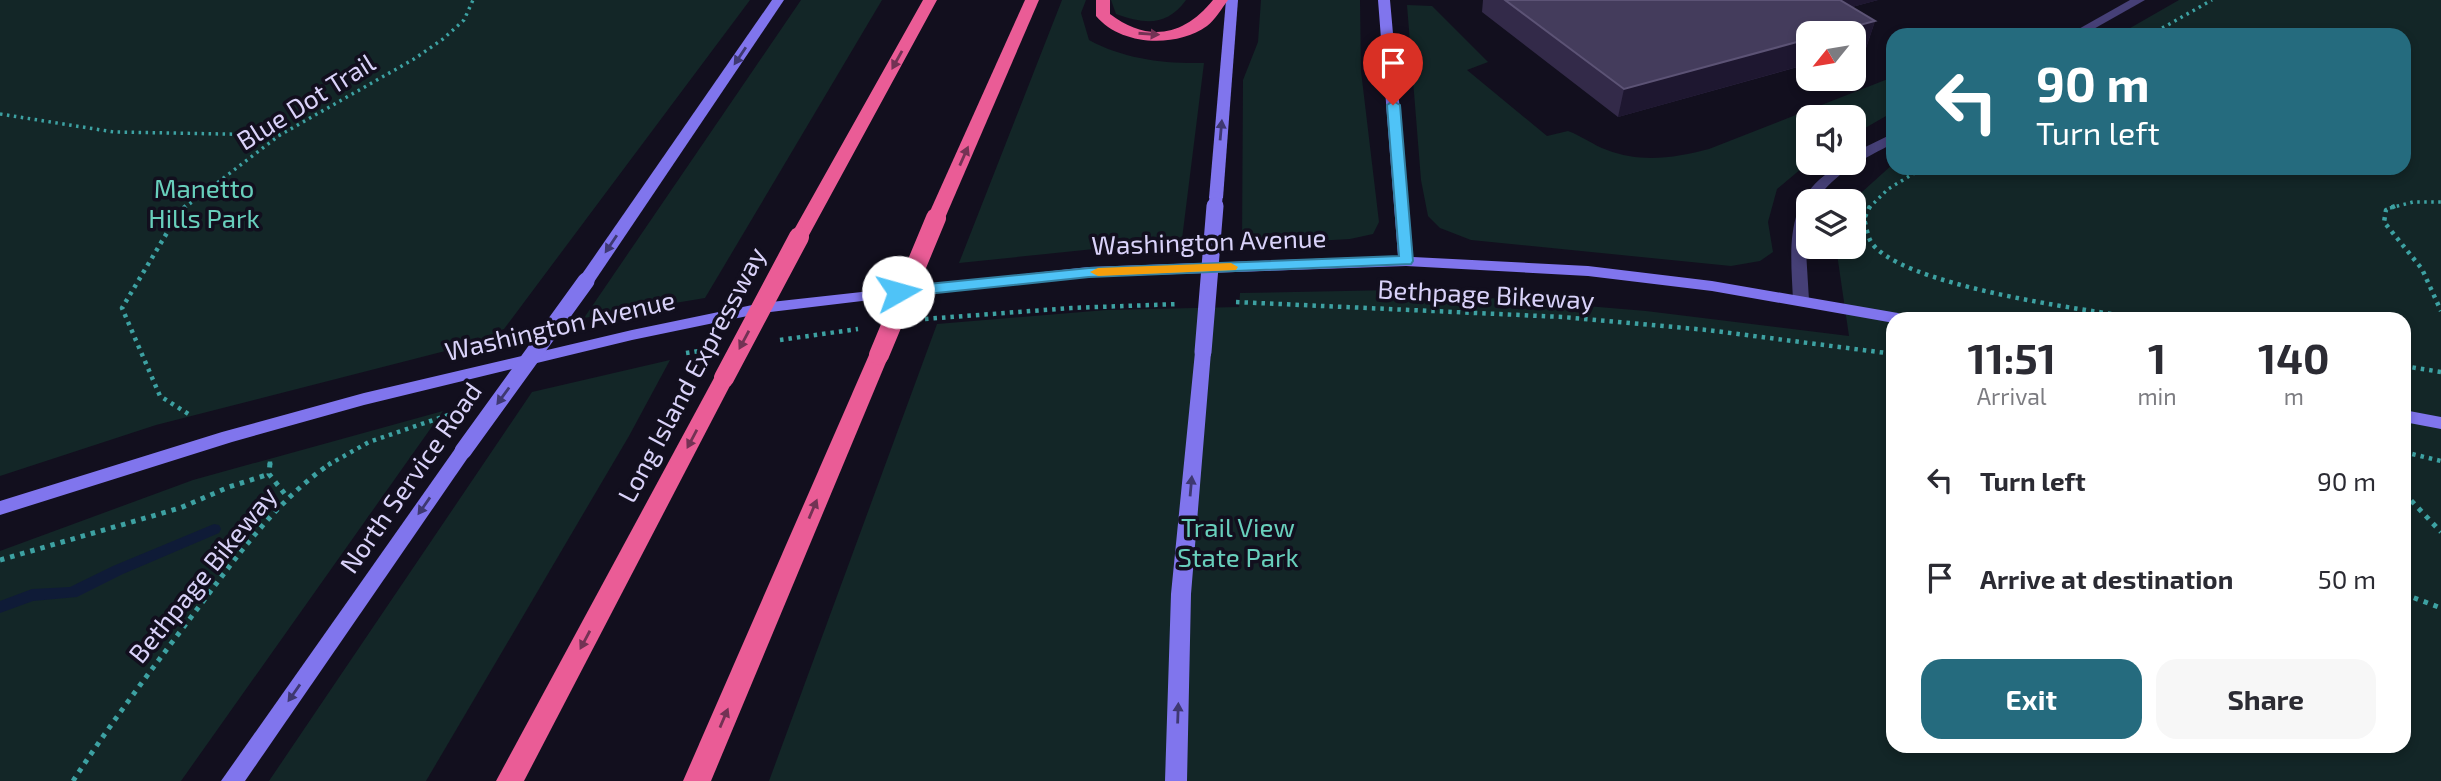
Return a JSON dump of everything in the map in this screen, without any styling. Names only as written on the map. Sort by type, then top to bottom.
[{"type":"highway","name":"Long Island Expressway","points":[[510,781],[723,378],[930,0]]},
{"type":"highway","points":[[697,781],[936,218],[1032,0]]},
{"type":"highway","points":[[1103,0],[1103,16],[1123,31],[1154,37],[1203,22],[1221,0]]},
{"type":"main road","name":"North Service Road","points":[[232,781],[463,451],[586,281],[778,0]]},
{"type":"main road","points":[[1176,781],[1181,594],[1232,0]]},
{"type":"main road","points":[[1384,0],[1406,261]]},
{"type":"main road","name":"Washington Avenue","points":[[0,508],[228,437],[411,386],[762,308],[979,282],[1089,272],[1406,261],[1588,271],[1801,300],[1886,316]]},
{"type":"main road","points":[[2411,417],[2441,423]]},
{"type":"street","points":[[2087,28],[2139,0]]},
{"type":"street","points":[[1866,152],[1886,141]]},
{"type":"street","points":[[1817,189],[1833,175]]},
{"type":"street","points":[[1800,259],[1801,300]]},
{"type":"path","name":"Blue Dot Trail","points":[[190,415],[160,396],[122,308],[180,211],[280,135],[414,59],[464,20],[473,0]]},
{"type":"path","points":[[2162,28],[2211,0]]},
{"type":"path","points":[[0,114],[114,132],[280,135]]},
{"type":"path","points":[[1912,175],[1879,197],[1868,209],[1863,222],[1866,234],[1876,247],[1897,263],[1927,276],[1978,290],[2106,312]]},
{"type":"path","points":[[2441,202],[2413,199],[2400,203],[2386,210],[2384,222],[2423,268],[2441,311]]},
{"type":"path","name":"Bethpage Bikeway","points":[[1231,302],[1563,317],[1707,330],[1886,353]]},
{"type":"path","points":[[912,321],[1031,310],[1191,303]]},
{"type":"path","points":[[776,340],[871,327]]},
{"type":"path","points":[[681,354],[708,350]]},
{"type":"path","points":[[2411,367],[2441,372]]},
{"type":"path","name":"Bethpage Bikeway","points":[[73,781],[107,726],[241,551],[288,498],[323,468],[358,448],[396,432],[461,411]]},
{"type":"path","points":[[2411,454],[2441,461]]},
{"type":"path","points":[[270,461],[269,474],[288,498]]},
{"type":"path","points":[[0,560],[180,508],[229,487],[269,474]]},
{"type":"path","points":[[2411,500],[2441,532]]},
{"type":"path","points":[[2411,597],[2441,608]]},
{"type":"green space","name":"Manetto Hills Park","points":[[0,0],[750,0],[504,329],[498,331],[492,339],[156,425],[0,476]]},
{"type":"green space","points":[[801,0],[882,0],[705,298],[584,318]]},
{"type":"green space","points":[[1062,0],[1086,0],[1081,13],[1089,40],[1102,46],[1145,59],[1204,63],[1181,247],[1094,249],[959,263]]},
{"type":"green space","points":[[1111,0],[1186,0],[1171,15],[1146,21],[1116,14]]},
{"type":"green space","points":[[1261,0],[1360,0],[1361,71],[1379,222],[1373,234],[1350,239],[1242,245],[1243,80],[1258,42]]},
{"type":"green space","name":"Trail View State Park","points":[[2179,0],[2441,0],[2441,781],[769,781],[937,324],[1106,310],[1239,307],[1240,293],[1394,290],[1646,311],[1849,336],[1838,259],[1866,259],[1865,189],[1886,170],[1886,175],[2411,175],[2411,28],[2130,28]]},
{"type":"green space","points":[[1407,5],[1432,6],[1488,62],[1467,70],[1547,136],[1568,131],[1620,154],[1658,158],[1709,149],[1796,115],[1796,173],[1777,189],[1768,222],[1773,252],[1760,261],[1731,266],[1471,240],[1440,228],[1428,216],[1421,180]]},
{"type":"green space","points":[[1886,80],[1886,116],[1866,128],[1866,105],[1821,105],[1857,91],[1866,91],[1866,88]]},
{"type":"green space","points":[[670,360],[629,436],[426,781],[269,781],[532,392]]},
{"type":"green space","points":[[443,411],[181,781],[0,781],[0,551],[193,480]]},
{"type":"building","points":[[1505,0],[1840,0],[1875,21],[1866,23],[1866,21],[1796,21],[1796,42],[1624,89]]},
{"type":"waterway","points":[[0,607],[32,595],[72,593],[214,529]]},
{"type":"slow traffic","points":[[1098,272],[1231,267]]},
{"type":"route","points":[[898,292],[1089,272],[1406,261],[1393,105]]}]
